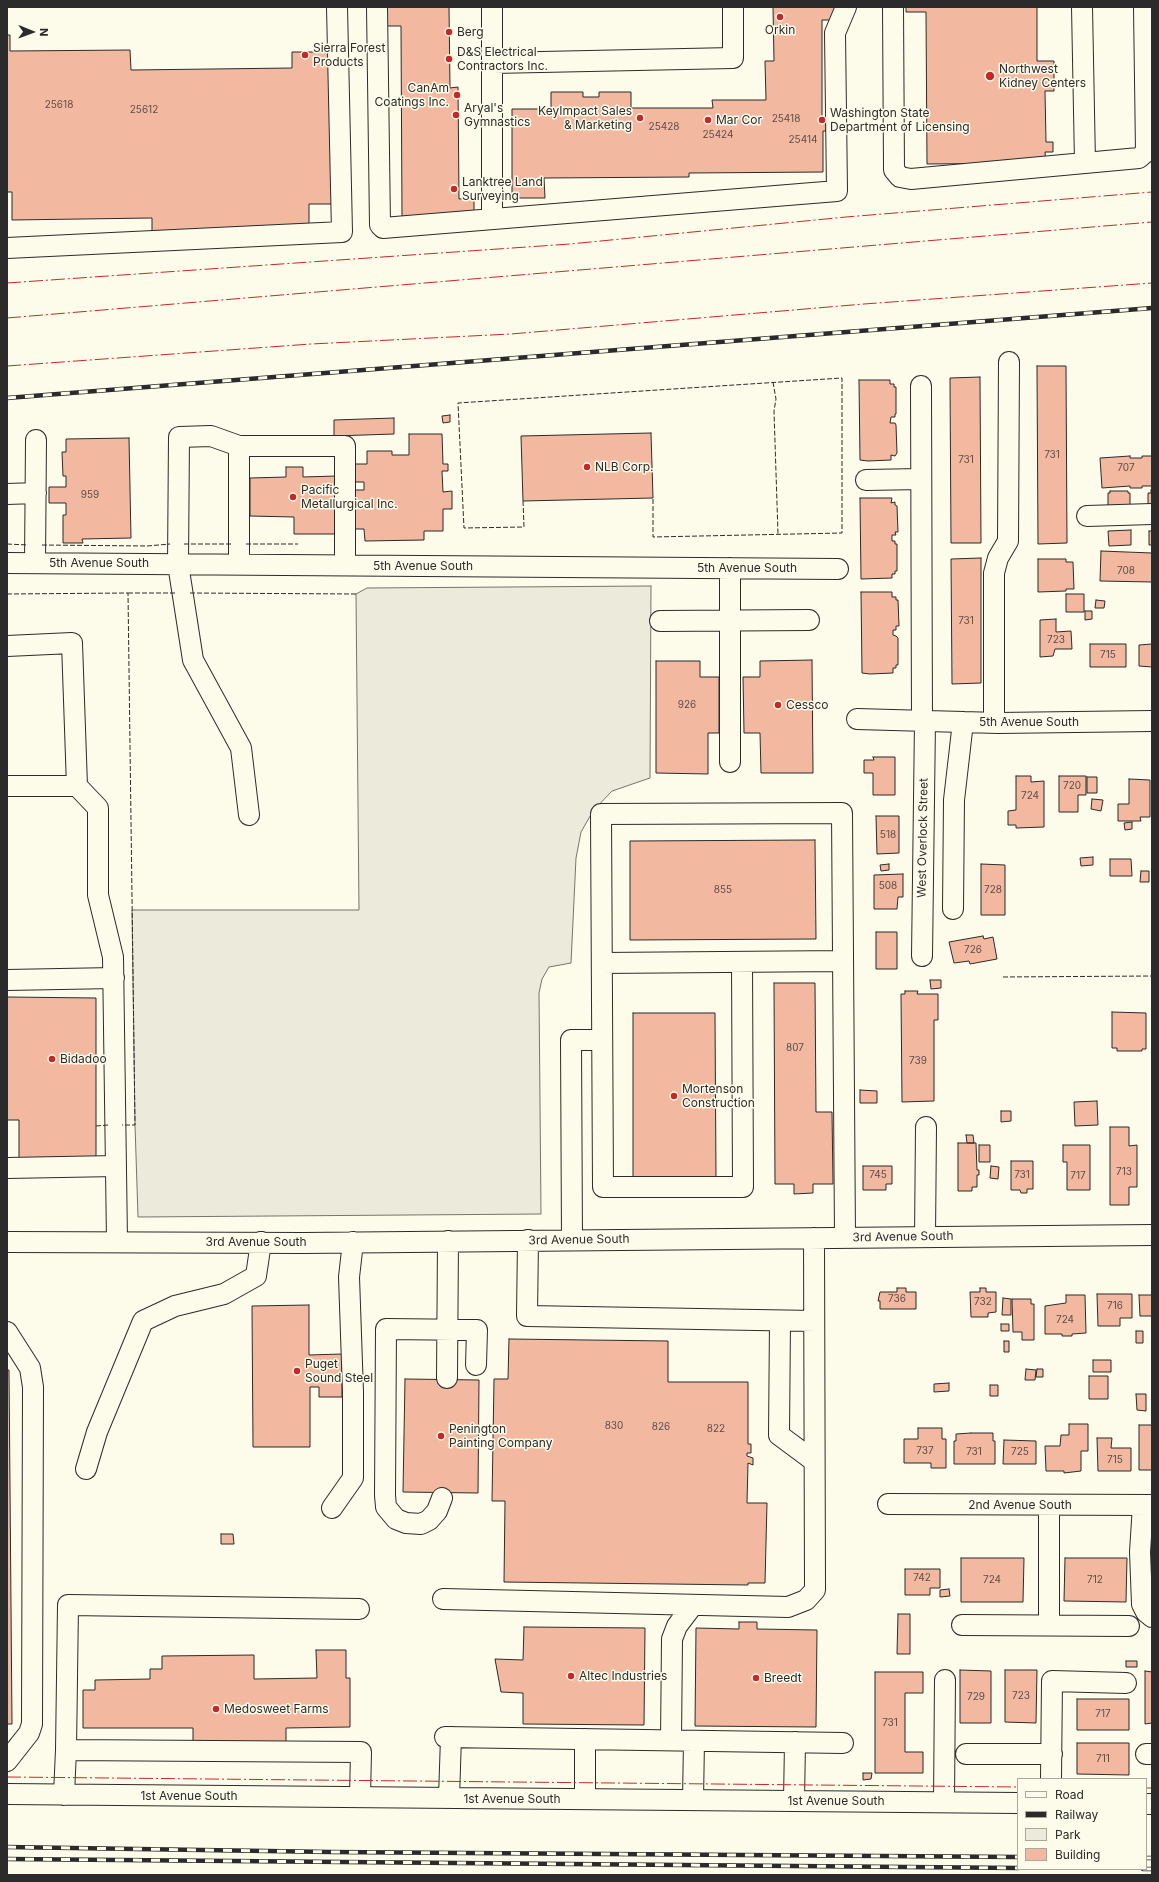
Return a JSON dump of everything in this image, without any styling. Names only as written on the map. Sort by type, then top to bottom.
[{"type":"street","points":[[7,248],[342,232],[337,7]]},
{"type":"street","points":[[377,7],[380,225],[383,228],[837,191],[835,33],[846,7]]},
{"type":"street","points":[[492,7],[492,219]]},
{"type":"street","points":[[493,63],[732,58],[733,7]]},
{"type":"street","points":[[893,7],[894,170],[900,177],[911,179],[1139,158],[1146,152],[1144,7]]},
{"type":"street","points":[[1082,7],[1085,163]]},
{"type":"street","points":[[994,723],[994,573],[998,558],[1008,541],[1009,362]]},
{"type":"street","name":"West Overlock Street","points":[[921,386],[924,721],[922,956]]},
{"type":"street","points":[[250,815],[241,748],[193,660],[178,564],[179,437],[211,436],[240,446],[345,446],[345,565]]},
{"type":"street","points":[[35,563],[36,440]]},
{"type":"street","points":[[239,564],[240,446]]},
{"type":"street","points":[[866,480],[921,479]]},
{"type":"street","points":[[7,494],[36,493]]},
{"type":"street","points":[[1087,516],[1152,514]]},
{"type":"street","name":"5th Avenue South","points":[[7,563],[838,569]]},
{"type":"street","points":[[730,568],[730,762]]},
{"type":"street","points":[[660,621],[809,620]]},
{"type":"street","points":[[7,646],[72,643],[77,786],[98,808],[98,895],[113,957],[117,1241]]},
{"type":"street","name":"5th Avenue South","points":[[857,719],[994,723],[1152,721]]},
{"type":"street","points":[[953,909],[954,800],[963,722]]},
{"type":"street","points":[[7,786],[77,786]]},
{"type":"street","points":[[603,1187],[601,814],[842,813],[844,1238]]},
{"type":"street","points":[[602,962],[843,961]]},
{"type":"street","points":[[571,1188],[743,1187],[742,962]]},
{"type":"street","points":[[7,980],[114,978]]},
{"type":"street","points":[[572,1240],[571,1040],[602,1040]]},
{"type":"street","points":[[925,1237],[926,1127]]},
{"type":"street","points":[[7,1168],[116,1166]]},
{"type":"street","name":"3rd Avenue South","points":[[7,1242],[353,1242],[1152,1235]]},
{"type":"street","points":[[443,1599],[788,1607],[806,1600],[815,1590],[814,1238]]},
{"type":"street","points":[[528,1240],[527,1316],[814,1321]]},
{"type":"street","points":[[446,1378],[448,1241]]},
{"type":"street","points":[[86,1469],[102,1417],[143,1321],[175,1306],[224,1294],[256,1276],[260,1242]]},
{"type":"street","points":[[332,1508],[353,1478],[353,1392],[349,1277],[353,1242]]},
{"type":"street","points":[[780,1321],[780,1435],[814,1461]]},
{"type":"street","points":[[442,1498],[437,1511],[429,1520],[421,1524],[406,1523],[396,1519],[386,1507],[386,1329],[477,1330],[476,1365]]},
{"type":"street","points":[[7,1332],[30,1368],[33,1387],[32,1724],[29,1733],[7,1761]]},
{"type":"street","name":"2nd Avenue South","points":[[888,1504],[1048,1506],[1147,1505]]},
{"type":"street","points":[[1147,1505],[1140,1552],[1142,1604],[1146,1612],[1152,1616]]},
{"type":"street","points":[[1048,1506],[1049,1625]]},
{"type":"street","points":[[64,1795],[68,1605],[359,1609]]},
{"type":"street","points":[[671,1740],[672,1639],[677,1626],[693,1605]]},
{"type":"street","points":[[962,1625],[1129,1626]]},
{"type":"street","points":[[944,1802],[945,1680]]},
{"type":"street","points":[[1051,1778],[1052,1681],[1126,1683]]},
{"type":"street","points":[[450,1798],[448,1737],[843,1743]]},
{"type":"street","points":[[585,1739],[585,1799]]},
{"type":"street","points":[[693,1800],[694,1741]]},
{"type":"street","points":[[794,1801],[795,1742]]},
{"type":"street","points":[[66,1750],[361,1752],[360,1797]]},
{"type":"street","points":[[966,1754],[1052,1754]]},
{"type":"street","name":"1st Avenue South","points":[[7,1794],[1017,1803]]},
{"type":"green space","points":[[651,586],[650,778],[612,791],[593,811],[581,832],[576,858],[571,963],[549,967],[542,979],[539,993],[541,1214],[138,1217],[135,1125],[132,910],[359,910],[356,594],[367,588]]},
{"type":"building","points":[[385,7],[449,7],[450,88],[458,87],[459,199],[474,198],[474,218],[402,218],[401,26],[385,26]]},
{"type":"building","points":[[773,7],[837,7],[837,20],[822,20],[822,118],[826,118],[826,131],[823,131],[823,172],[689,173],[689,177],[544,178],[545,198],[512,198],[512,109],[551,109],[551,92],[583,92],[583,97],[599,97],[599,92],[631,92],[631,108],[713,108],[712,100],[766,100],[765,61],[774,61]]},
{"type":"building","name":"Northwest Kidney Centers","points":[[906,7],[1037,7],[1037,61],[1054,61],[1054,91],[1045,91],[1046,142],[1053,142],[1053,152],[1045,152],[1046,163],[927,164],[926,12],[906,12]]},
{"type":"building","points":[[7,35],[10,35],[10,51],[130,50],[131,70],[292,68],[292,52],[331,52],[333,204],[309,204],[309,229],[152,231],[152,218],[12,220],[12,192],[7,192]]},
{"type":"building","points":[[1037,366],[1066,366],[1067,543],[1038,544]]},
{"type":"building","points":[[980,377],[981,543],[951,543],[950,378]]},
{"type":"building","points":[[859,380],[890,380],[890,384],[894,384],[894,387],[896,387],[896,414],[895,417],[891,417],[890,423],[895,423],[896,425],[897,453],[895,456],[891,455],[891,460],[860,460]]},
{"type":"building","points":[[450,415],[450,422],[443,423],[442,416]]},
{"type":"building","points":[[394,418],[394,434],[334,436],[334,420]]},
{"type":"building","name":"NLB Corp.","points":[[651,433],[653,498],[523,501],[521,436]]},
{"type":"building","points":[[409,434],[442,434],[443,464],[448,464],[448,471],[442,471],[443,492],[452,491],[452,509],[443,509],[443,531],[424,531],[424,540],[365,541],[364,529],[352,529],[352,490],[364,490],[364,482],[350,482],[350,464],[367,464],[367,451],[392,451],[392,455],[409,455]]},
{"type":"building","points":[[129,438],[131,538],[82,539],[83,543],[63,543],[63,515],[66,515],[66,503],[49,503],[49,487],[66,487],[66,476],[63,476],[62,452],[66,452],[66,439]]},
{"type":"building","points":[[1130,456],[1130,458],[1142,458],[1142,456],[1152,456],[1152,486],[1142,486],[1142,488],[1130,488],[1130,486],[1102,488],[1100,458]]},
{"type":"building","name":"Pacific Metallurgical Inc.","points":[[286,467],[303,467],[303,477],[336,476],[337,534],[294,534],[294,517],[250,516],[250,478],[286,477]]},
{"type":"building","points":[[1151,490],[1152,508],[1148,508],[1148,493],[1151,493]]},
{"type":"building","points":[[1110,491],[1128,491],[1128,493],[1130,493],[1130,508],[1108,508],[1108,493],[1110,493]]},
{"type":"building","points":[[860,498],[892,498],[891,503],[895,502],[895,505],[897,506],[898,532],[895,532],[896,535],[892,535],[892,541],[895,541],[895,544],[897,544],[897,571],[895,571],[895,574],[892,574],[892,578],[861,579]]},
{"type":"building","points":[[1131,530],[1131,545],[1109,546],[1108,531]]},
{"type":"building","points":[[1149,531],[1152,531],[1152,545],[1149,545]]},
{"type":"building","points":[[1101,551],[1152,553],[1152,582],[1100,581]]},
{"type":"building","points":[[981,558],[981,683],[952,684],[951,559]]},
{"type":"building","points":[[1038,559],[1066,559],[1066,562],[1073,562],[1074,589],[1066,589],[1066,591],[1038,592]]},
{"type":"building","points":[[861,592],[892,592],[892,597],[896,597],[896,600],[898,600],[899,626],[896,626],[896,630],[893,630],[893,635],[898,638],[898,665],[896,665],[896,668],[893,668],[893,673],[862,673]]},
{"type":"building","points":[[1066,594],[1084,594],[1084,612],[1066,612]]},
{"type":"building","points":[[1096,600],[1105,601],[1104,608],[1095,608]]},
{"type":"building","points":[[1085,611],[1092,611],[1092,619],[1085,620]]},
{"type":"building","points":[[1056,619],[1056,632],[1071,631],[1072,649],[1055,649],[1053,656],[1040,657],[1040,620]]},
{"type":"building","points":[[1090,644],[1126,644],[1126,667],[1090,667]]},
{"type":"building","points":[[1152,644],[1152,667],[1139,666],[1139,645]]},
{"type":"building","name":"Cessco","points":[[812,660],[813,773],[761,773],[760,733],[744,733],[743,677],[760,677],[760,661]]},
{"type":"building","points":[[656,661],[700,661],[700,677],[719,677],[719,733],[708,733],[708,774],[656,773]]},
{"type":"building","points":[[873,757],[895,757],[895,795],[873,795],[873,773],[864,773],[864,760],[874,760]]},
{"type":"building","points":[[1016,776],[1031,776],[1031,782],[1044,781],[1044,827],[1016,828],[1016,825],[1008,825],[1008,811],[1016,810]]},
{"type":"building","points":[[1059,776],[1086,776],[1086,795],[1078,795],[1078,812],[1059,812]]},
{"type":"building","points":[[1087,777],[1097,777],[1097,793],[1087,793]]},
{"type":"building","points":[[1129,779],[1150,780],[1150,817],[1140,817],[1141,821],[1118,821],[1118,804],[1129,804]]},
{"type":"building","points":[[1092,799],[1103,800],[1101,811],[1091,809]]},
{"type":"building","points":[[876,816],[899,816],[899,853],[877,854]]},
{"type":"building","points":[[1132,822],[1132,829],[1125,830],[1124,823]]},
{"type":"building","points":[[815,840],[816,939],[630,940],[630,841]]},
{"type":"building","points":[[1093,857],[1093,865],[1081,866],[1080,858]]},
{"type":"building","points":[[1110,859],[1131,859],[1132,876],[1110,876]]},
{"type":"building","points":[[889,864],[889,870],[881,871],[880,865]]},
{"type":"building","points":[[981,864],[1005,865],[1005,915],[981,915]]},
{"type":"building","points":[[1141,871],[1149,871],[1149,882],[1140,882]]},
{"type":"building","points":[[903,874],[903,897],[898,897],[897,909],[874,909],[874,875]]},
{"type":"building","points":[[876,932],[897,932],[897,969],[876,969]]},
{"type":"building","points":[[983,936],[984,939],[993,937],[997,959],[970,964],[969,961],[954,963],[949,942]]},
{"type":"building","points":[[930,980],[941,980],[941,988],[931,989]]},
{"type":"building","points":[[774,983],[815,983],[816,1112],[832,1112],[833,1184],[813,1184],[813,1193],[794,1194],[794,1184],[775,1184]]},
{"type":"building","points":[[905,991],[918,991],[917,994],[938,994],[938,1020],[934,1020],[934,1101],[902,1102],[901,994],[905,994]]},
{"type":"building","name":"Bidadoo","points":[[7,997],[96,998],[96,1159],[19,1159],[19,1120],[7,1120]]},
{"type":"building","points":[[1112,1012],[1146,1013],[1146,1049],[1142,1049],[1142,1051],[1117,1051],[1117,1048],[1112,1048]]},
{"type":"building","name":"Mortenson Construction","points":[[633,1013],[715,1013],[716,1179],[633,1180]]},
{"type":"building","points":[[860,1090],[877,1091],[877,1103],[860,1103]]},
{"type":"building","points":[[1097,1101],[1098,1125],[1075,1126],[1074,1102]]},
{"type":"building","points":[[1001,1111],[1011,1111],[1011,1121],[1001,1122]]},
{"type":"building","points":[[1110,1127],[1129,1127],[1129,1146],[1137,1145],[1137,1187],[1129,1187],[1129,1205],[1110,1205]]},
{"type":"building","points":[[966,1135],[973,1135],[974,1143],[967,1143]]},
{"type":"building","points":[[958,1143],[976,1143],[977,1170],[979,1170],[979,1175],[977,1175],[977,1187],[972,1187],[972,1191],[958,1191]]},
{"type":"building","points":[[979,1145],[990,1145],[990,1162],[979,1162]]},
{"type":"building","points":[[1063,1145],[1090,1145],[1090,1190],[1067,1190],[1067,1162],[1063,1162]]},
{"type":"building","points":[[1011,1161],[1033,1161],[1033,1189],[1027,1189],[1027,1193],[1021,1193],[1020,1190],[1011,1190]]},
{"type":"building","points":[[863,1166],[892,1166],[892,1184],[886,1184],[886,1190],[863,1190]]},
{"type":"building","points":[[991,1166],[999,1167],[998,1179],[990,1178]]},
{"type":"building","points":[[897,1288],[906,1288],[906,1292],[916,1292],[916,1309],[880,1309],[880,1301],[878,1301],[880,1292],[897,1292]]},
{"type":"building","points":[[980,1288],[986,1288],[986,1292],[996,1292],[996,1312],[988,1313],[988,1317],[971,1317],[970,1292],[980,1292]]},
{"type":"building","points":[[1097,1294],[1132,1294],[1132,1318],[1120,1318],[1120,1326],[1098,1326]]},
{"type":"building","points":[[1066,1295],[1085,1295],[1086,1333],[1072,1334],[1072,1336],[1062,1336],[1062,1334],[1045,1334],[1045,1306],[1066,1303]]},
{"type":"building","points":[[1139,1295],[1152,1295],[1152,1316],[1140,1316]]},
{"type":"building","points":[[1003,1298],[1011,1299],[1011,1315],[1002,1315]]},
{"type":"building","points":[[1012,1299],[1031,1299],[1031,1304],[1034,1304],[1034,1340],[1022,1340],[1022,1332],[1013,1332]]},
{"type":"building","name":"Puget Sound Steel","points":[[309,1305],[309,1355],[342,1354],[342,1397],[319,1397],[319,1387],[310,1387],[310,1447],[253,1447],[252,1306]]},
{"type":"building","points":[[1001,1324],[1009,1324],[1009,1331],[1001,1331]]},
{"type":"building","points":[[1136,1331],[1143,1331],[1143,1343],[1136,1343]]},
{"type":"building","points":[[509,1339],[668,1341],[668,1382],[748,1382],[748,1444],[751,1444],[751,1453],[747,1453],[747,1456],[753,1458],[753,1465],[748,1463],[747,1503],[767,1503],[765,1583],[748,1583],[748,1585],[504,1582],[505,1501],[492,1501],[494,1379],[508,1379]]},
{"type":"building","points":[[1004,1341],[1009,1341],[1009,1352],[1004,1352]]},
{"type":"building","points":[[1093,1360],[1111,1360],[1111,1372],[1093,1372]]},
{"type":"building","points":[[1026,1369],[1036,1370],[1035,1380],[1025,1380]]},
{"type":"building","points":[[1037,1369],[1043,1369],[1043,1377],[1036,1377]]},
{"type":"building","points":[[7,1370],[9,1370],[12,1724],[7,1724]]},
{"type":"building","points":[[1089,1376],[1108,1376],[1108,1399],[1089,1399]]},
{"type":"building","name":"Penington Painting Company","points":[[405,1379],[479,1380],[478,1493],[403,1492]]},
{"type":"building","points":[[949,1383],[949,1391],[934,1392],[934,1384]]},
{"type":"building","points":[[990,1385],[998,1385],[998,1396],[990,1396]]},
{"type":"building","points":[[1136,1394],[1146,1394],[1146,1411],[1137,1410]]},
{"type":"building","points":[[1069,1424],[1088,1424],[1088,1451],[1081,1451],[1081,1471],[1064,1473],[1064,1471],[1046,1471],[1045,1446],[1060,1446],[1061,1435],[1069,1435]]},
{"type":"building","points":[[1139,1425],[1152,1425],[1152,1470],[1139,1470]]},
{"type":"building","points":[[918,1428],[942,1428],[942,1439],[946,1439],[946,1468],[931,1468],[931,1463],[904,1463],[904,1439],[918,1439]]},
{"type":"building","points":[[993,1433],[993,1441],[995,1441],[995,1464],[954,1464],[954,1441],[956,1441],[956,1434]]},
{"type":"building","points":[[1097,1438],[1112,1438],[1111,1448],[1131,1448],[1131,1471],[1098,1471]]},
{"type":"building","points":[[1004,1440],[1036,1441],[1036,1464],[1003,1464]]},
{"type":"building","points":[[221,1534],[233,1534],[234,1544],[221,1544]]},
{"type":"building","points":[[1148,1551],[1152,1551],[1152,1585],[1147,1585]]},
{"type":"building","points":[[961,1558],[1024,1558],[1023,1602],[961,1602]]},
{"type":"building","points":[[1065,1558],[1127,1558],[1126,1602],[1064,1601]]},
{"type":"building","points":[[905,1569],[940,1569],[940,1588],[930,1588],[930,1595],[905,1595]]},
{"type":"building","points":[[949,1589],[950,1596],[940,1597],[940,1590]]},
{"type":"building","points":[[898,1614],[910,1614],[910,1654],[897,1654]]},
{"type":"building","name":"Breedt","points":[[739,1622],[757,1622],[757,1629],[817,1630],[816,1727],[695,1726],[696,1628],[739,1629]]},
{"type":"building","name":"Altec Industries","points":[[524,1627],[645,1628],[644,1725],[523,1724],[523,1693],[501,1692],[495,1659],[523,1660]]},
{"type":"building","name":"Medosweet Farms","points":[[316,1650],[346,1650],[346,1678],[350,1678],[350,1727],[286,1728],[286,1742],[193,1742],[193,1728],[83,1728],[83,1690],[95,1690],[95,1680],[150,1679],[150,1669],[162,1669],[162,1656],[254,1655],[254,1679],[317,1678]]},
{"type":"building","points":[[1126,1661],[1137,1661],[1137,1667],[1126,1667]]},
{"type":"building","points":[[960,1670],[991,1671],[991,1723],[960,1723]]},
{"type":"building","points":[[1005,1670],[1037,1670],[1036,1723],[1005,1722]]},
{"type":"building","points":[[1145,1671],[1152,1672],[1152,1723],[1145,1724]]},
{"type":"building","points":[[875,1672],[923,1672],[923,1693],[905,1693],[905,1752],[923,1752],[923,1773],[875,1773]]},
{"type":"building","points":[[1077,1699],[1129,1699],[1129,1730],[1077,1730]]},
{"type":"building","points":[[1077,1743],[1129,1743],[1129,1775],[1077,1774]]},
{"type":"building","points":[[863,1773],[872,1773],[871,1779],[863,1780]]},
{"type":"railway","points":[[7,398],[1152,308]]},
{"type":"railway","points":[[7,1847],[331,1852],[1017,1857]]},
{"type":"railway","points":[[1147,1858],[1152,1858]]},
{"type":"railway","points":[[7,1859],[1017,1868]]},
{"type":"railway","points":[[1147,1869],[1152,1869]]},
{"type":"fence","points":[[523,501],[524,527],[464,528],[458,403],[842,378],[842,533],[653,537],[653,498]]},
{"type":"fence","points":[[773,382],[776,399],[774,411],[778,534]]},
{"type":"fence","points":[[7,544],[28,545]]},
{"type":"fence","points":[[42,545],[147,546],[170,544]]},
{"type":"fence","points":[[184,544],[232,544]]},
{"type":"fence","points":[[246,544],[298,544]]},
{"type":"fence","points":[[128,593],[176,593]]},
{"type":"fence","points":[[7,594],[128,593],[135,1125],[122,1125]]},
{"type":"fence","points":[[190,593],[356,594]]},
{"type":"fence","points":[[1003,977],[1152,976]]},
{"type":"fence","points":[[96,1126],[108,1125]]},
{"type":"power","points":[[7,283],[570,244],[846,217],[1152,192]]},
{"type":"power","points":[[7,318],[1152,222]]},
{"type":"power","points":[[7,366],[311,344],[511,334],[864,304],[1152,283]]},
{"type":"power","points":[[7,1777],[1017,1787]]},
{"type":"power","points":[[1147,1788],[1152,1788]]},
{"type":"place","name":"Orkin","points":[[780,17]]},
{"type":"place","name":"Berg","points":[[449,32]]},
{"type":"place","name":"Sierra Forest Products","points":[[305,55]]},
{"type":"place","name":"D&S Electrical Contractors Inc.","points":[[449,59]]},
{"type":"place","name":"Northwest Kidney Centers","points":[[990,76]]},
{"type":"place","name":"CanAm Coatings Inc.","points":[[457,95]]},
{"type":"place","name":"Aryal's Gymnastics","points":[[456,115]]},
{"type":"place","name":"KeyImpact Sales & Marketing","points":[[640,118]]},
{"type":"place","name":"Mar Cor","points":[[708,120]]},
{"type":"place","name":"Washington State Department of Licensing","points":[[822,120]]},
{"type":"place","name":"Lanktree Land Surveying","points":[[454,189]]},
{"type":"place","name":"NLB Corp.","points":[[587,467]]},
{"type":"place","name":"Pacific Metallurgical Inc.","points":[[293,497]]},
{"type":"place","name":"Cessco","points":[[778,705]]},
{"type":"place","name":"Bidadoo","points":[[52,1059]]},
{"type":"place","name":"Mortenson Construction","points":[[674,1096]]},
{"type":"place","name":"Puget Sound Steel","points":[[297,1371]]},
{"type":"place","name":"Penington Painting Company","points":[[441,1436]]},
{"type":"place","name":"Altec Industries","points":[[571,1676]]},
{"type":"place","name":"Breedt","points":[[756,1678]]},
{"type":"place","name":"Medosweet Farms","points":[[216,1709]]}]
